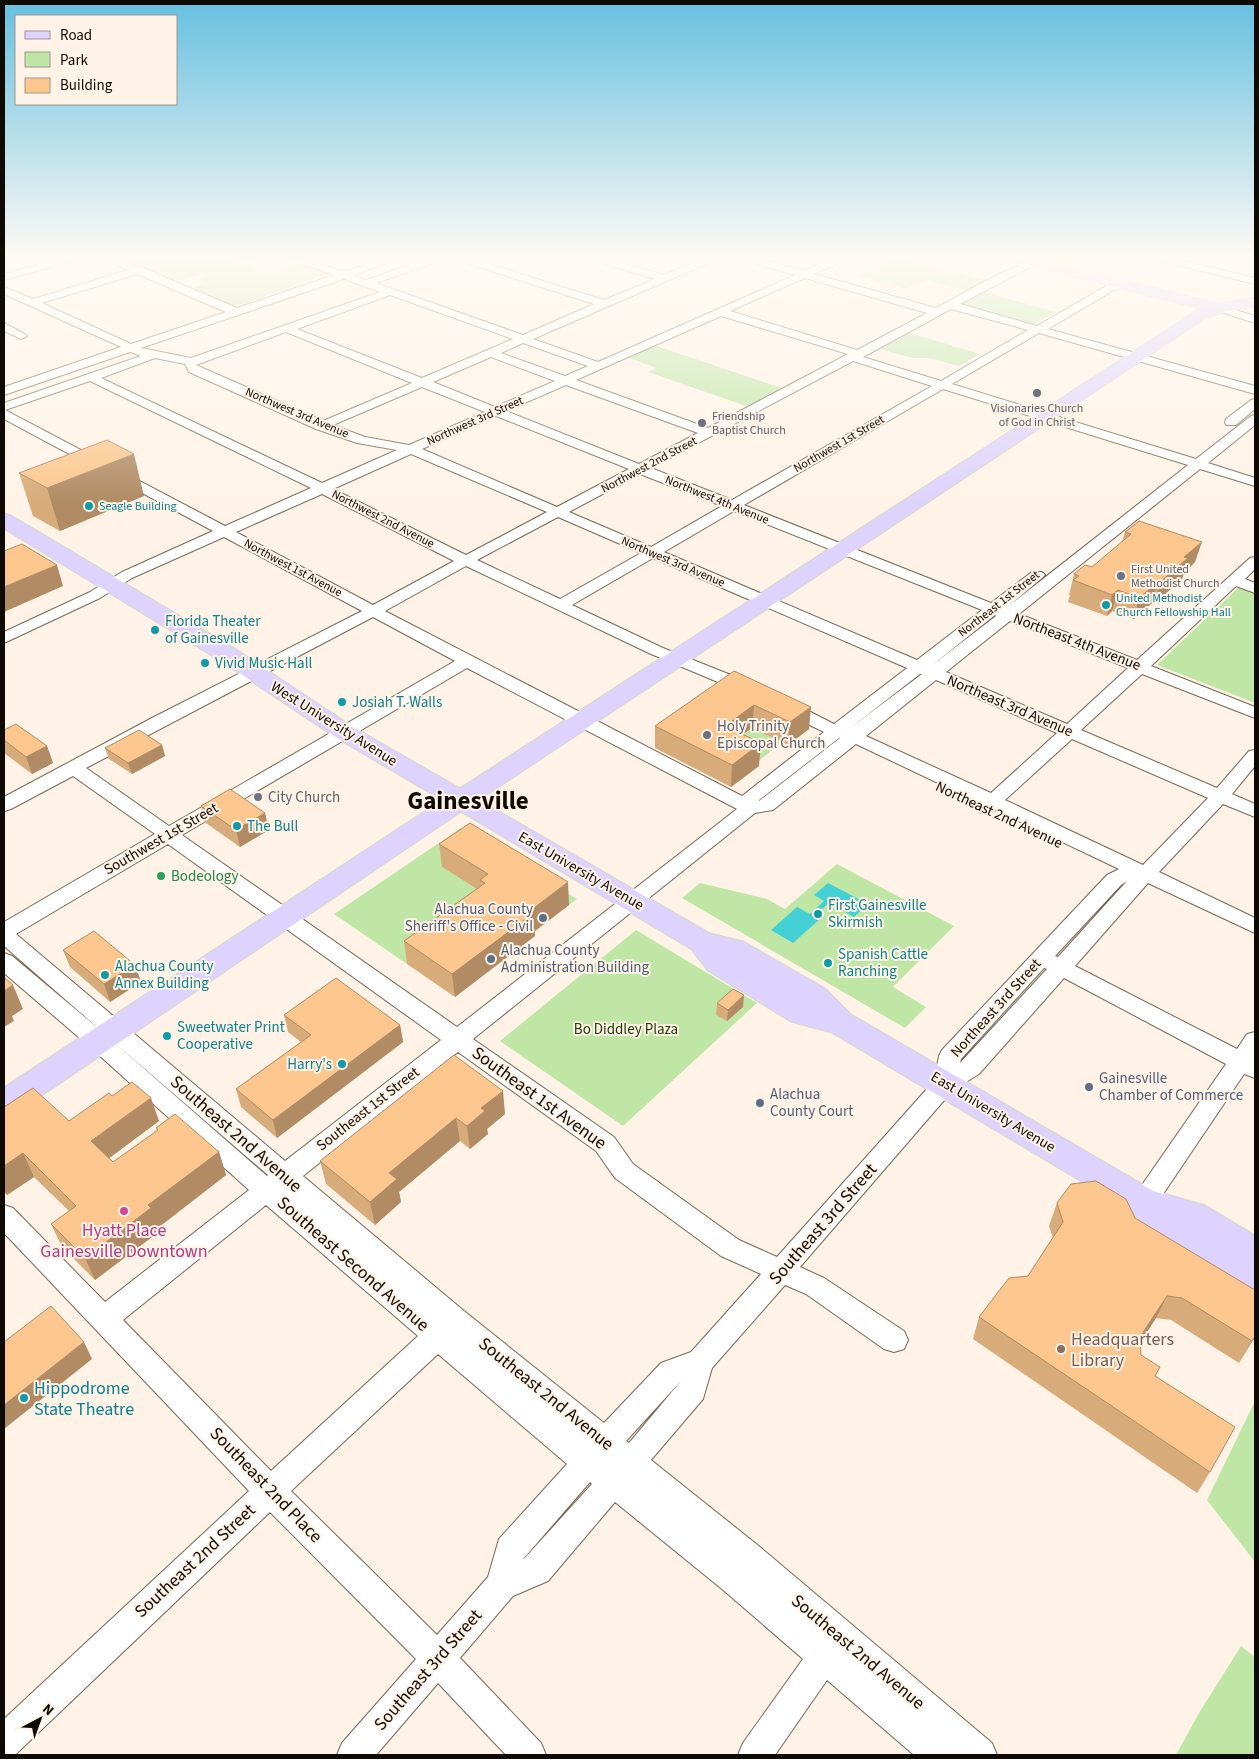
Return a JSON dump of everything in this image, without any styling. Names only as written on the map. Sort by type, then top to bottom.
[{"type":"main road","points":[[4,1104],[285,916],[1160,341]]},
{"type":"main road","name":"West University Avenue","points":[[4,520],[228,655],[344,732],[461,801]]},
{"type":"main road","name":"East University Avenue","points":[[461,801],[702,942],[718,962],[802,1013],[841,1023],[1144,1202],[1193,1216],[1255,1253]]},
{"type":"main road","name":"East University Avenue","points":[[1144,1202],[1176,1237],[1255,1285]]},
{"type":"street","points":[[116,341],[154,355],[192,362],[249,341]]},
{"type":"street","points":[[4,391],[151,341]]},
{"type":"street","name":"Northwest 4th Avenue","points":[[318,341],[842,550]]},
{"type":"street","points":[[321,426],[519,341]]},
{"type":"street","points":[[530,341],[599,366]]},
{"type":"street","name":"Northwest 3rd Street","points":[[4,638],[112,585],[127,575],[655,341]]},
{"type":"street","points":[[810,341],[941,385],[1255,482]]},
{"type":"street","name":"Northwest 2nd Street","points":[[4,805],[158,722],[256,674],[883,341]]},
{"type":"street","name":"Northwest 1st Street","points":[[561,605],[1017,341]]},
{"type":"street","points":[[1077,341],[1255,390]]},
{"type":"street","points":[[491,353],[710,433]]},
{"type":"street","points":[[4,407],[154,355]]},
{"type":"street","name":"Northwest 3rd Avenue","points":[[192,362],[190,365],[193,369],[321,426],[362,440],[411,449],[764,602]]},
{"type":"street","name":"Northwest 2nd Avenue","points":[[90,377],[321,488],[466,561],[677,659]]},
{"type":"street","name":"Northeast 1st Street","points":[[632,901],[750,808],[766,806],[926,670],[993,609],[1059,566],[1137,505],[1232,429],[1255,403]]},
{"type":"street","name":"Northwest 1st Avenue","points":[[4,414],[510,684],[750,808]]},
{"type":"street","name":"Northeast 1st Street","points":[[1232,429],[1255,419]]},
{"type":"street","name":"Northeast 4th Avenue","points":[[842,550],[1255,713]]},
{"type":"street","points":[[990,805],[1255,561]]},
{"type":"street","name":"Northeast 1st Street","points":[[926,670],[1008,615],[1059,566]]},
{"type":"street","points":[[1234,580],[1255,588]]},
{"type":"street","name":"Northeast 3rd Avenue","points":[[764,602],[1255,811]]},
{"type":"street","name":"Northeast 2nd Avenue","points":[[677,659],[750,689],[990,805],[1110,867],[1140,875],[1168,886],[1255,926]]},
{"type":"street","points":[[344,732],[467,661]]},
{"type":"street","name":"Southwest 1st Street","points":[[4,931],[344,732]]},
{"type":"street","name":"Northeast 3rd Street","points":[[945,1084],[971,1068],[1062,968],[1140,875],[1220,796],[1255,755]]},
{"type":"street","name":"Southeast 1st Avenue","points":[[74,768],[605,1144],[624,1171],[717,1239],[730,1248],[814,1286],[894,1340]]},
{"type":"street","name":"Northeast 3rd Street","points":[[945,1084],[950,1056],[1042,957],[1114,880],[1140,875]]},
{"type":"street","name":"Southeast 1st Street","points":[[105,1318],[632,901]]},
{"type":"street","points":[[4,935],[107,1035]]},
{"type":"street","points":[[1042,957],[1248,1065]]},
{"type":"street","points":[[4,961],[107,1035]]},
{"type":"street","name":"Southeast Second Avenue","points":[[107,1035],[275,1183],[446,1328],[621,1472]]},
{"type":"street","points":[[1144,1202],[1248,1065],[1255,1040]]},
{"type":"street","name":"Southeast 3rd Street","points":[[354,1755],[502,1585],[537,1570],[693,1390],[700,1362],[945,1084]]},
{"type":"street","name":"Southeast 2nd Place","points":[[4,1216],[105,1318],[270,1491],[438,1659],[529,1755]]},
{"type":"street","name":"Southeast 2nd Street","points":[[4,1742],[446,1328]]},
{"type":"street","name":"Southeast 3rd Street","points":[[502,1585],[510,1550],[597,1452],[671,1372],[700,1362]]},
{"type":"street","name":"Southeast 2nd Avenue","points":[[621,1472],[741,1568],[831,1646],[939,1755]]},
{"type":"street","points":[[755,1755],[831,1646]]},
{"type":"street","name":"Southeast 2nd Avenue","points":[[831,1646],[980,1755]]},
{"type":"green space","points":[[895,341],[937,341],[980,354],[959,366],[929,358],[912,358],[880,349]]},
{"type":"green space","points":[[654,345],[784,389],[749,407],[648,372],[656,368],[627,357]]},
{"type":"green space","points":[[1239,587],[1255,592],[1255,703],[1157,665]]},
{"type":"green space","points":[[753,728],[782,742],[755,764],[724,748]]},
{"type":"green space","points":[[461,828],[577,899],[569,905],[472,846],[490,897],[487,906],[407,964],[334,914]]},
{"type":"green space","points":[[837,864],[954,926],[893,987],[926,1007],[905,1028],[682,898],[700,883],[767,899],[785,909]]},
{"type":"green space","name":"Bo Diddley Plaza","points":[[636,930],[757,1003],[623,1126],[500,1041]]},
{"type":"green space","points":[[1255,1401],[1255,1562],[1207,1500]]},
{"type":"green space","points":[[1241,1646],[1255,1657],[1255,1755],[1176,1755],[1199,1713]]},
{"type":"water","points":[[828,883],[868,904],[854,917],[829,903],[814,916],[820,919],[793,943],[771,930],[797,907],[810,914],[824,901],[814,895]]},
{"type":"building","points":[[107,440],[134,454],[47,488],[19,473]]},
{"type":"building","points":[[1139,521],[1202,542],[1184,557],[1188,558],[1139,598],[1118,590],[1112,595],[1073,580],[1079,576],[1074,574],[1085,565],[1092,567],[1131,534],[1125,532]]},
{"type":"building","points":[[22,544],[57,565],[4,587],[4,551]]},
{"type":"building","points":[[734,671],[811,707],[790,722],[754,705],[725,726],[761,743],[732,765],[655,726]]},
{"type":"building","points":[[16,724],[47,746],[26,757],[4,740],[4,730]]},
{"type":"building","points":[[139,730],[162,745],[128,763],[105,748]]},
{"type":"building","points":[[230,789],[265,813],[236,830],[201,806]]},
{"type":"building","points":[[470,823],[568,882],[530,911],[534,913],[452,974],[404,941],[485,883],[480,880],[488,874],[439,844]]},
{"type":"building","points":[[94,931],[135,965],[104,984],[63,950]]},
{"type":"building","points":[[4,977],[13,985],[4,991]]},
{"type":"building","points":[[336,978],[400,1025],[273,1120],[236,1089],[311,1035],[284,1015]]},
{"type":"building","points":[[733,989],[744,995],[728,1010],[717,1003]]},
{"type":"building","points":[[454,1055],[503,1091],[481,1108],[485,1111],[467,1126],[456,1118],[389,1173],[397,1179],[370,1202],[320,1161]]},
{"type":"building","points":[[132,1082],[151,1098],[91,1141],[113,1162],[158,1130],[156,1128],[175,1114],[219,1152],[148,1205],[151,1208],[85,1258],[51,1224],[76,1206],[23,1153],[4,1166],[4,1107],[33,1088],[69,1121],[109,1093],[112,1096]]},
{"type":"building","name":"Headquarters Library","points":[[1096,1181],[1126,1199],[1135,1218],[1255,1290],[1255,1336],[1252,1341],[1182,1298],[1167,1296],[1140,1337],[1141,1355],[1160,1367],[1155,1376],[1235,1427],[1210,1472],[979,1317],[1009,1278],[1028,1276],[1063,1222],[1057,1203],[1071,1184]]},
{"type":"building","points":[[51,1306],[84,1342],[4,1405],[4,1342]]},
{"type":"place","name":"Visionaries Church of God in Christ","points":[[1037,393]]},
{"type":"place","name":"Friendship Baptist Church","points":[[702,423]]},
{"type":"place","name":"Seagle Building","points":[[89,506]]},
{"type":"place","name":"First United Methodist Church","points":[[1121,576]]},
{"type":"place","name":"United Methodist Church Fellowship Hall","points":[[1106,605]]},
{"type":"place","name":"Florida Theater of Gainesville","points":[[155,630]]},
{"type":"place","name":"Vivid Music Hall","points":[[205,663]]},
{"type":"place","name":"Josiah T. Walls","points":[[342,702]]},
{"type":"place","name":"Holy Trinity Episcopal Church","points":[[707,735]]},
{"type":"place","name":"City Church","points":[[258,797]]},
{"type":"place","name":"The Bull","points":[[237,826]]},
{"type":"place","name":"Bodeology","points":[[161,876]]},
{"type":"place","name":"First Gainesville Skirmish","points":[[818,914]]},
{"type":"place","name":"Alachua County Sheriff's Office - Civil","points":[[543,918]]},
{"type":"place","name":"Alachua County Administration Building","points":[[491,959]]},
{"type":"place","name":"Spanish Cattle Ranching","points":[[828,963]]},
{"type":"place","name":"Alachua County Annex Building","points":[[105,975]]},
{"type":"place","name":"Sweetwater Print Cooperative","points":[[167,1036]]},
{"type":"place","name":"Harry's","points":[[342,1064]]},
{"type":"place","name":"Gainesville Chamber of Commerce","points":[[1089,1087]]},
{"type":"place","name":"Alachua County Court","points":[[760,1103]]},
{"type":"place","name":"Hyatt Place Gainesville Downtown","points":[[124,1211]]},
{"type":"place","name":"Headquarters Library","points":[[1061,1349]]},
{"type":"place","name":"Hippodrome State Theatre","points":[[24,1398]]},
{"type":"district","name":"Gainesville","points":[[468,801]]}]
